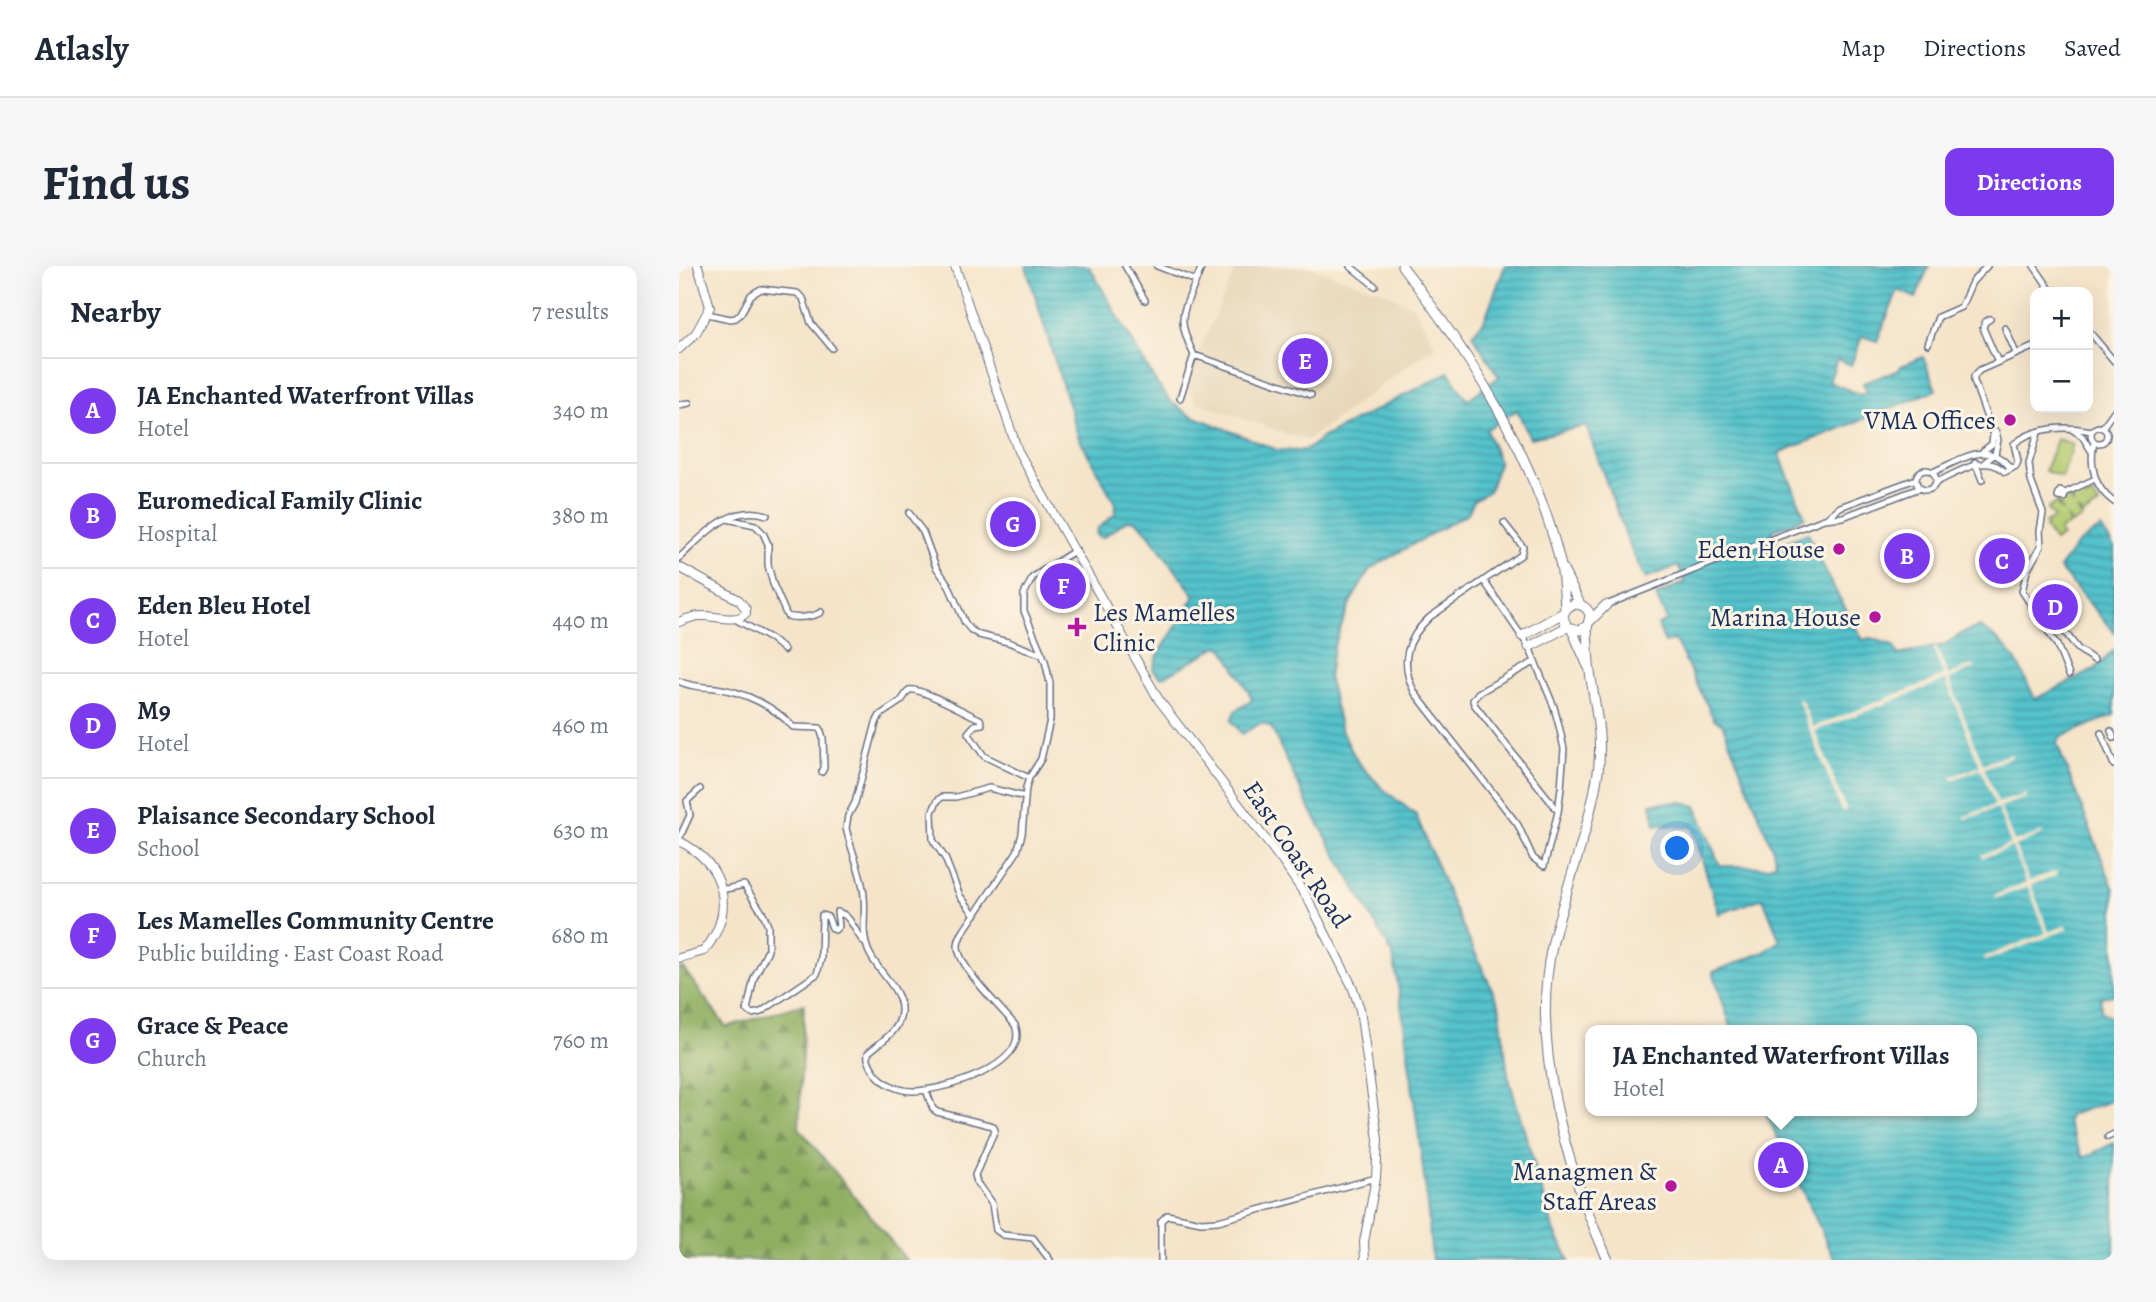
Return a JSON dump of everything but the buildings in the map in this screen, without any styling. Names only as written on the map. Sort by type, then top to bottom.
[{"type":"main road","points":[[679,349],[696,333],[710,307],[698,266]]},
{"type":"main road","name":"East Coast Road","points":[[955,266],[1019,451],[1159,700],[1308,899],[1336,951],[1360,1009],[1378,1140],[1376,1178],[1364,1242],[1365,1260]]},
{"type":"main road","points":[[1402,266],[1482,384],[1531,476],[1551,527],[1561,565],[1563,621],[1590,671]]},
{"type":"main road","points":[[1561,565],[1582,605],[1590,614],[1590,671],[1598,717],[1598,771],[1586,828],[1552,945],[1545,983],[1544,1017],[1549,1062],[1570,1159],[1583,1201],[1608,1260]]},
{"type":"main road","points":[[679,567],[743,604],[746,613],[735,619],[705,615],[679,622]]},
{"type":"main road","points":[[1522,636],[1572,605],[1606,605]]},
{"type":"main road","points":[[1529,647],[1569,629],[1580,630],[1606,605]]},
{"type":"main road","points":[[679,840],[701,853],[709,862],[721,890],[722,918],[709,944],[697,954],[679,958]]},
{"type":"street","points":[[1125,266],[1145,300]]},
{"type":"street","points":[[1157,266],[1196,281]]},
{"type":"street","points":[[1202,266],[1181,319],[1183,334],[1194,355],[1311,395]]},
{"type":"street","points":[[1350,266],[1375,286]]},
{"type":"street","points":[[1928,344],[1938,317],[1961,307],[1972,282],[1987,266]]},
{"type":"street","points":[[2034,266],[2049,287]]},
{"type":"street","points":[[708,314],[736,318],[751,295],[761,289],[797,293],[803,298],[808,318],[832,348]]},
{"type":"street","points":[[1990,319],[1985,322],[1983,328],[1998,362]]},
{"type":"street","points":[[2005,328],[2016,354]]},
{"type":"street","points":[[2093,336],[2114,361]]},
{"type":"street","points":[[1606,605],[1824,519],[1840,508],[1916,479],[1923,470],[1933,472],[1983,451],[1992,444],[1993,435],[1974,376],[1980,370],[2030,348]]},
{"type":"street","points":[[1180,398],[1194,355]]},
{"type":"street","points":[[1824,519],[1843,517],[1920,488],[1929,490],[1937,482],[1985,462],[1995,454],[1998,440],[1981,401]]},
{"type":"street","points":[[679,405],[689,403]]},
{"type":"street","points":[[2102,428],[2114,411]]},
{"type":"street","points":[[2008,470],[2018,461],[2014,444],[2038,433],[2069,427],[2092,431]]},
{"type":"street","points":[[2069,427],[2082,436],[2092,452]]},
{"type":"street","points":[[2094,442],[2106,439],[2107,433],[2102,428],[2096,427],[2091,435],[2094,442],[2092,452],[2095,480],[2098,487],[2114,502]]},
{"type":"street","points":[[2038,433],[2029,463],[2031,481],[2043,513],[2041,546],[2027,570],[2022,591],[2057,645],[2069,675]]},
{"type":"street","points":[[1983,451],[1995,454],[2005,461],[2008,470]]},
{"type":"street","points":[[1972,456],[1982,480]]},
{"type":"street","points":[[1985,462],[2008,470]]},
{"type":"street","points":[[1933,472],[1937,482]]},
{"type":"street","points":[[1916,479],[1920,488]]},
{"type":"street","points":[[2065,493],[2095,480]]},
{"type":"street","points":[[679,558],[715,524],[749,513],[767,515]]},
{"type":"street","points":[[909,513],[923,532],[936,567],[948,584],[965,623],[971,630],[1043,655]]},
{"type":"street","points":[[727,519],[755,525],[764,533],[773,584],[787,616],[796,618],[821,612]]},
{"type":"street","points":[[1484,581],[1529,647],[1554,707],[1564,749],[1558,812],[1544,866],[1533,858],[1518,825],[1410,683],[1406,669],[1410,642],[1417,629],[1430,617],[1521,555],[1523,548],[1504,523]]},
{"type":"street","points":[[721,890],[744,886],[768,926],[768,950],[754,978],[747,1010],[752,1014],[761,1012],[814,977],[821,959],[822,915],[828,917],[835,930],[839,926],[837,912],[844,913],[899,998],[901,1012],[897,1027],[868,1053],[867,1059],[877,1078],[911,1092],[926,1090],[991,1070],[1011,1052],[1017,1040],[1015,1026],[962,961],[958,945],[960,937],[1017,852],[1030,778],[1046,747],[1051,720],[1050,683],[1043,655],[1024,611],[1024,594],[1033,577],[1076,550]]},
{"type":"street","points":[[2033,607],[2045,606],[2078,649],[2094,660]]},
{"type":"street","points":[[735,619],[771,639],[784,650]]},
{"type":"street","points":[[1534,662],[1478,693],[1473,700],[1558,812]]},
{"type":"street","points":[[679,681],[686,685],[720,689],[774,708],[793,727],[820,728],[823,738],[822,772]]},
{"type":"street","points":[[866,944],[865,897],[846,828],[880,715],[896,706],[909,690],[922,691],[980,719],[982,724],[975,725],[968,733],[984,755],[1030,778]]},
{"type":"street","points":[[2111,731],[2114,738]]},
{"type":"street","points":[[2101,733],[2114,765]]},
{"type":"street","points":[[975,915],[960,896],[945,858],[933,839],[932,811],[941,797],[957,797],[989,788],[1025,797]]},
{"type":"street","points":[[679,840],[690,815],[687,801],[700,789]]},
{"type":"street","points":[[926,1090],[933,1109],[937,1112],[993,1126],[995,1130],[975,1175],[977,1183],[992,1204],[996,1230],[1003,1235],[1033,1238],[1050,1260]]},
{"type":"street","points":[[1161,1260],[1161,1221],[1167,1215],[1201,1222],[1218,1221],[1376,1178]]},
{"type":"shaded area","points":[[1237,266],[1307,266],[1384,292],[1413,306],[1436,346],[1307,441],[1196,402],[1184,386]]},
{"type":"green space","points":[[2057,439],[2073,444],[2062,477],[2045,471]]},
{"type":"green space","points":[[2080,492],[2086,498],[2092,495],[2099,505],[2083,515],[2077,510],[2082,518],[2072,524],[2066,517],[2070,524],[2059,531],[2062,536],[2054,541],[2045,528],[2045,523],[2054,518],[2047,509],[2056,503],[2062,512],[2059,503],[2068,497],[2074,505],[2072,498]]},
{"type":"green space","points":[[683,968],[726,1027],[804,1004],[799,1128],[906,1260],[679,1260],[679,969]]},
{"type":"water","points":[[1026,266],[1089,266],[1155,381],[1171,402],[1188,414],[1277,450],[1298,451],[1308,449],[1323,437],[1449,372],[1467,400],[1499,377],[1472,334],[1484,321],[1505,266],[1929,266],[1916,298],[1898,290],[1877,341],[1862,336],[1851,365],[1837,359],[1829,382],[1861,395],[1867,392],[1863,383],[1899,370],[1901,366],[1923,357],[1936,390],[1779,453],[1805,517],[1772,531],[1777,545],[1808,533],[1829,579],[1863,640],[1870,638],[1893,645],[1898,655],[1944,645],[1964,632],[1980,627],[2008,650],[2035,699],[2094,670],[2114,650],[2114,715],[2059,738],[2057,744],[2114,890],[2114,995],[2101,997],[2101,1011],[2114,1020],[2114,1100],[2069,1115],[2067,1122],[2083,1158],[2114,1143],[2114,1260],[1835,1260],[1767,1116],[1977,1116],[1977,1025],[1730,1025],[1713,972],[1764,952],[1780,941],[1763,898],[1719,914],[1692,827],[1655,825],[1651,803],[1682,802],[1696,806],[1720,866],[1767,867],[1776,863],[1722,723],[1714,719],[1675,640],[1665,643],[1658,625],[1667,620],[1656,596],[1685,582],[1678,566],[1645,578],[1630,547],[1586,426],[1530,438],[1517,410],[1486,430],[1499,462],[1489,491],[1474,500],[1468,513],[1370,569],[1350,603],[1334,646],[1328,676],[1341,730],[1357,761],[1382,788],[1416,815],[1454,908],[1499,1004],[1508,1075],[1553,1228],[1569,1260],[1432,1260],[1426,1192],[1393,955],[1308,805],[1271,727],[1261,723],[1242,734],[1231,720],[1235,711],[1252,698],[1224,649],[1218,646],[1164,677],[1159,676],[1153,669],[1157,657],[1195,596],[1136,521],[1127,520],[1102,538],[1096,535],[1097,529],[1115,514],[1116,505],[1078,436]]},
{"type":"water","points":[[2101,528],[2114,547],[2114,632],[2059,568],[2077,544]]},
{"type":"pier","points":[[1936,647],[1948,675],[1974,665],[1975,668],[1949,679],[1983,764],[2011,754],[2012,757],[1984,768],[1998,803],[2026,794],[2027,797],[2000,807],[2014,842],[2042,832],[2043,834],[2015,846],[2029,881],[2056,871],[2057,875],[2031,885],[2049,932],[2067,925],[2068,929],[1985,961],[1984,957],[2046,933],[2028,887],[1996,898],[1994,895],[2026,883],[2012,847],[1982,858],[1981,855],[2011,844],[1997,808],[1966,819],[1965,816],[1995,805],[1981,769],[1952,780],[1951,777],[1980,766],[1946,680],[1815,731],[1846,810],[1842,812],[1798,700],[1801,699],[1813,727],[1944,676],[1933,648]]},
{"type":"place","name":"Plaisance Secondary School","points":[[1305,361]]},
{"type":"place","name":"VMA Offices","points":[[2010,420]]},
{"type":"place","name":"Grace & Peace","points":[[1013,524]]},
{"type":"place","name":"Eden House","points":[[1839,549]]},
{"type":"place","name":"Euromedical Family Clinic","points":[[1907,556]]},
{"type":"place","name":"Eden Bleu Hotel","points":[[2002,561]]},
{"type":"place","name":"Les Mamelles Community Centre","points":[[1063,586]]},
{"type":"place","name":"M9","points":[[2055,607]]},
{"type":"place","name":"Marina House","points":[[1875,617]]},
{"type":"place","name":"Les Mamelles Clinic","points":[[1077,627]]},
{"type":"place","name":"JA Enchanted Waterfront Villas","points":[[1781,1165]]},
{"type":"place","name":"Managmen & Staff Areas","points":[[1671,1186]]}]
